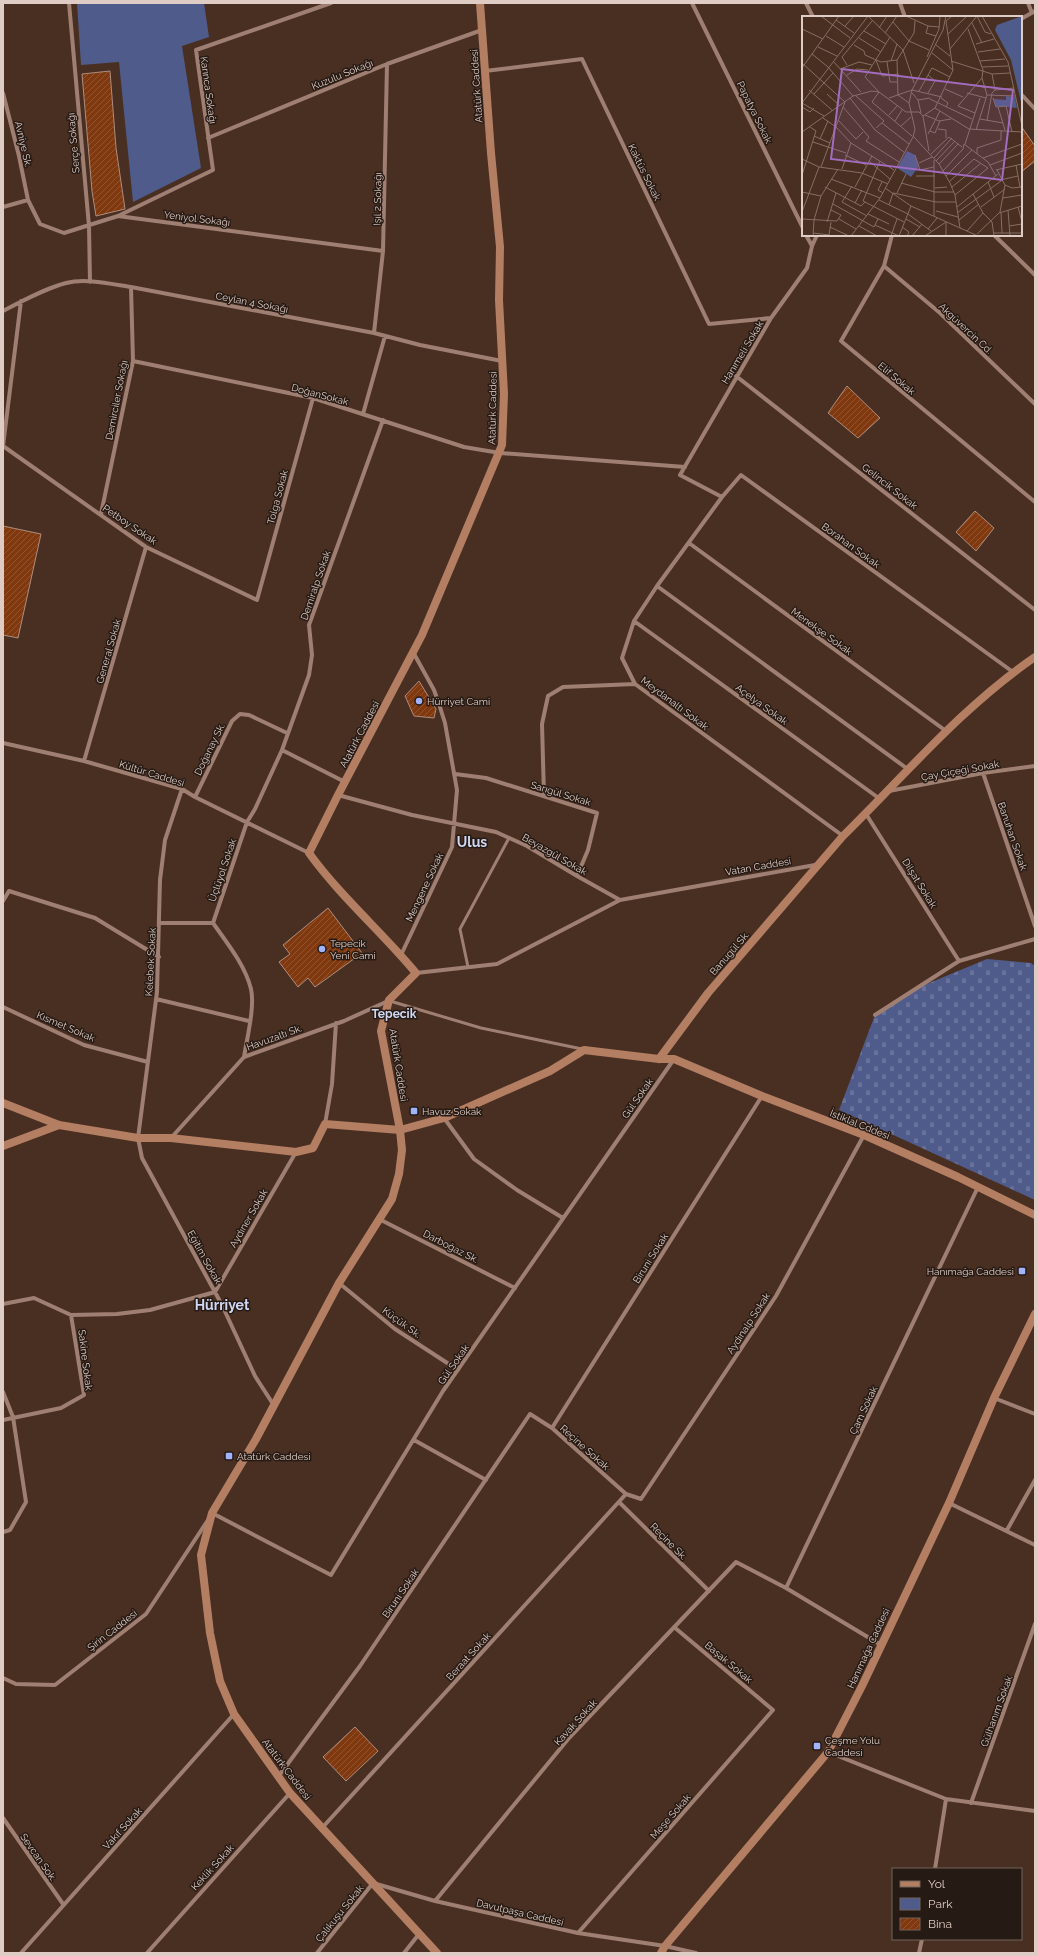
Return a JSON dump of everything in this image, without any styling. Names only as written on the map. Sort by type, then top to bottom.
[{"type":"main road","name":"Atatürk Caddesi","points":[[309,853],[422,635],[502,445],[504,394],[499,300],[500,248],[480,3]]},
{"type":"main road","points":[[820,865],[843,836],[910,770],[946,731],[1013,672],[1035,657]]},
{"type":"main road","points":[[309,853],[324,874],[401,955],[416,973],[389,1000]]},
{"type":"main road","name":"Banugül Sk.","points":[[659,1059],[708,993],[820,865]]},
{"type":"main road","name":"Atatürk Caddesi","points":[[389,1000],[381,1031],[400,1130],[402,1150],[399,1174],[392,1199],[339,1283],[273,1404],[256,1439],[212,1513],[208,1523],[201,1555],[204,1595],[210,1633],[220,1681],[234,1714],[290,1793],[437,1953]]},
{"type":"main road","points":[[3,1103],[60,1125],[138,1138],[171,1138],[188,1142],[296,1152],[314,1148],[325,1124],[400,1130],[444,1118],[550,1071],[584,1050],[659,1059],[674,1059]]},
{"type":"main road","name":"İstiklal Cddesi","points":[[674,1059],[762,1096],[864,1135],[978,1187],[1035,1215]]},
{"type":"main road","points":[[3,1146],[60,1125]]},
{"type":"main road","name":"Hanımağa Caddesi","points":[[663,1950],[828,1752],[862,1686],[880,1645],[949,1503],[994,1398],[1035,1314]]},
{"type":"street","name":"Serçe Sokağı","points":[[69,3],[89,226],[90,282]]},
{"type":"street","name":"Karınca Sokağı","points":[[118,216],[213,170],[196,50],[331,3]]},
{"type":"street","name":"Papatya Sokak","points":[[692,3],[802,226]]},
{"type":"street","points":[[806,3],[812,16]]},
{"type":"street","points":[[900,3],[905,16]]},
{"type":"street","points":[[1022,18],[1033,12],[1028,3]]},
{"type":"street","name":"Kuzulu Sokağı","points":[[208,138],[387,64],[483,29]]},
{"type":"street","name":"Kaktüs Sokak","points":[[485,71],[582,59],[709,324],[771,318]]},
{"type":"street","name":"Işıl 2 Sokağı","points":[[374,333],[384,250],[387,64]]},
{"type":"street","name":"Avniye Sk.","points":[[3,93],[19,156],[28,200]]},
{"type":"street","points":[[1022,95],[1035,109]]},
{"type":"street","name":"Yeniyol Sokağı","points":[[28,200],[40,224],[64,233],[118,216],[384,250]]},
{"type":"street","points":[[3,207],[28,200]]},
{"type":"street","points":[[807,236],[812,246]]},
{"type":"street","name":"Hanımeli Sokak","points":[[722,496],[680,475],[771,318],[807,268],[812,246],[817,236]]},
{"type":"street","name":"Elif Sokak","points":[[892,236],[884,266],[841,341],[1035,502]]},
{"type":"street","points":[[995,236],[1035,275]]},
{"type":"street","name":"Akgüvercin Cd.","points":[[884,266],[940,313],[1035,404]]},
{"type":"street","name":"Ceylan 4 Sokağı","points":[[3,311],[21,301],[66,283],[90,282],[131,287],[374,333],[420,345],[502,361]]},
{"type":"street","name":"Demirciler Sokağı","points":[[101,514],[133,361],[131,287]]},
{"type":"street","points":[[3,446],[21,301]]},
{"type":"street","points":[[363,414],[385,336]]},
{"type":"street","name":"DoğanSokak","points":[[133,361],[313,398],[464,448],[500,452]]},
{"type":"street","name":"Gelincik Sokak","points":[[736,376],[1035,610]]},
{"type":"street","name":"Tolga Sokak","points":[[257,600],[313,398]]},
{"type":"street","name":"Demiralp Sokak","points":[[247,822],[255,809],[282,750],[309,675],[312,655],[309,625],[383,420]]},
{"type":"street","name":"Petboy Sokak","points":[[3,446],[146,547],[257,600]]},
{"type":"street","points":[[500,452],[685,467]]},
{"type":"street","name":"Borahan Sokak","points":[[722,496],[741,475],[1013,672]]},
{"type":"street","name":"Meydanaltı Sokak","points":[[722,496],[656,586],[634,622],[622,658],[635,684],[843,836]]},
{"type":"street","name":"Menekşe Sokak","points":[[689,543],[946,731]]},
{"type":"street","name":"General Sokak","points":[[84,761],[146,547]]},
{"type":"street","points":[[656,586],[910,770]]},
{"type":"street","name":"Açelya Sokak","points":[[634,622],[881,799]]},
{"type":"street","name":"Mengene Sokak","points":[[401,955],[452,847],[457,790],[444,723],[436,697],[413,652]]},
{"type":"street","points":[[544,796],[542,724],[548,696],[563,687],[635,684]]},
{"type":"street","name":"Doğanay Sk.","points":[[195,797],[232,721],[240,714],[249,715],[287,733]]},
{"type":"street","name":"Kültür Caddesi","points":[[3,743],[84,761],[182,789],[195,797],[309,853]]},
{"type":"street","points":[[282,750],[345,782]]},
{"type":"street","name":"Çay Çiçeği Sokak","points":[[889,791],[983,773],[1035,766]]},
{"type":"street","name":"Banuhan Sokak","points":[[983,773],[1035,926]]},
{"type":"street","name":"Sarıgül Sokak","points":[[454,774],[486,778],[597,813],[588,850],[577,876]]},
{"type":"street","name":"Kelebek Sokak","points":[[138,1138],[156,999],[159,957],[160,880],[165,840],[182,789]]},
{"type":"street","name":"Beyazgül Sokak","points":[[338,795],[412,815],[496,832],[527,846],[620,900]]},
{"type":"street","name":"Dilşat Sokak","points":[[866,814],[959,961]]},
{"type":"street","name":"Üçlüyol Sokak","points":[[213,923],[247,822]]},
{"type":"street","name":"Vatan Caddesi","points":[[416,973],[497,964],[620,900],[820,865]]},
{"type":"street","points":[[3,900],[9,891],[95,918],[159,957]]},
{"type":"street","points":[[160,923],[213,923],[242,966],[251,990],[249,1021],[244,1057]]},
{"type":"street","points":[[875,1015],[959,961],[1035,938]]},
{"type":"street","points":[[156,999],[249,1021]]},
{"type":"street","name":"Havuzaltı Sk.","points":[[171,1138],[244,1057],[336,1023],[389,1000]]},
{"type":"street","name":"Kısmet Sokak","points":[[3,1007],[84,1045],[148,1062]]},
{"type":"street","points":[[325,1124],[332,1084],[336,1023]]},
{"type":"street","name":"Gül Sokak","points":[[212,1513],[331,1575],[458,1370],[674,1059]]},
{"type":"street","name":"Biruni Sokak","points":[[552,1428],[762,1096]]},
{"type":"street","points":[[444,1118],[474,1159],[517,1190],[563,1218]]},
{"type":"street","name":"Aydınalp Sokak","points":[[626,1494],[641,1499],[776,1296],[864,1135]]},
{"type":"street","name":"Eğitim Sokak","points":[[138,1138],[142,1158],[215,1292],[255,1376],[273,1404]]},
{"type":"street","name":"Aydıner Sokak","points":[[215,1292],[296,1152]]},
{"type":"street","name":"Çam Sokak","points":[[786,1588],[978,1187]]},
{"type":"street","name":"Darboğaz Sk.","points":[[380,1219],[515,1288]]},
{"type":"street","name":"Küçük Sk.","points":[[339,1283],[395,1329],[458,1370]]},
{"type":"street","points":[[3,1304],[34,1298],[71,1315],[117,1314],[150,1310],[215,1292]]},
{"type":"street","name":"Sakine Sokak","points":[[3,1420],[61,1408],[84,1395],[71,1315]]},
{"type":"street","points":[[3,1392],[12,1417],[26,1502],[10,1530],[3,1532]]},
{"type":"street","points":[[994,1398],[1035,1414]]},
{"type":"street","name":"Biruni Sokak","points":[[278,1777],[360,1666],[530,1414]]},
{"type":"street","name":"Reçine Sokak","points":[[530,1414],[552,1428],[626,1494]]},
{"type":"street","points":[[414,1440],[486,1480]]},
{"type":"street","points":[[1007,1530],[1035,1480]]},
{"type":"street","name":"Beraat Sokak","points":[[322,1828],[626,1494]]},
{"type":"street","name":"Reçine Sk.","points":[[619,1502],[708,1591]]},
{"type":"street","points":[[949,1503],[1035,1545]]},
{"type":"street","name":"Şirin Caddesi","points":[[3,1678],[16,1684],[55,1685],[146,1614],[212,1513]]},
{"type":"street","name":"Kavak Sokak","points":[[435,1901],[569,1738],[736,1562],[786,1588]]},
{"type":"street","points":[[786,1588],[880,1645]]},
{"type":"street","name":"Gülhanım Sokak","points":[[972,1803],[1035,1624]]},
{"type":"street","name":"Başak Sokak","points":[[674,1627],[773,1710]]},
{"type":"street","name":"Meşe Sokak","points":[[578,1934],[773,1710]]},
{"type":"street","name":"Vakıf Sokak","points":[[22,1953],[63,1904],[234,1714]]},
{"type":"street","points":[[828,1752],[946,1799],[1035,1811]]},
{"type":"street","name":"Keklik Sokak","points":[[147,1953],[290,1793]]},
{"type":"street","points":[[935,1868],[946,1799]]},
{"type":"street","name":"Sevcan Sok.","points":[[3,1818],[63,1904]]},
{"type":"street","name":"Davutpaşa Caddesi","points":[[373,1883],[435,1901],[578,1934],[663,1950],[696,1953]]},
{"type":"street","name":"Çalıkuşu Sokak","points":[[317,1953],[373,1883]]},
{"type":"street","points":[[404,1953],[419,1934]]},
{"type":"street","points":[[919,1953],[922,1940]]},
{"type":"lane","points":[[468,968],[460,929],[510,838]]},
{"type":"lane","points":[[389,1000],[482,1028],[584,1050]]},
{"type":"green space","points":[[77,3],[204,3],[209,37],[182,46],[201,168],[133,202],[119,62],[81,65]]},
{"type":"green space","points":[[987,959],[1031,963],[1035,966],[1035,1200],[839,1110],[875,1015],[922,986]]},
{"type":"building","points":[[110,71],[116,148],[125,209],[96,216],[92,191],[82,74]]},
{"type":"building","points":[[1022,127],[1035,146],[1035,161],[1022,171]]},
{"type":"building","points":[[847,386],[880,418],[858,438],[828,413]]},
{"type":"building","points":[[975,511],[994,528],[976,551],[956,532]]},
{"type":"building","points":[[3,526],[41,534],[18,638],[3,635]]},
{"type":"building","name":"Hürriyet Cami","points":[[419,681],[436,709],[434,718],[414,716],[405,696]]},
{"type":"building","name":"Tepecik Yeni Cami","points":[[328,908],[362,953],[315,987],[308,978],[298,987],[279,962],[290,954],[283,945]]},
{"type":"building","points":[[355,1727],[378,1751],[346,1781],[323,1757]]},
{"type":"place","name":"Hürriyet Cami","points":[[419,701]]},
{"type":"place","name":"Tepecik Yeni Cami","points":[[322,949]]},
{"type":"place","name":"Havuz Sokak","points":[[414,1111]]},
{"type":"place","name":"Hanımağa Caddesi","points":[[1022,1271]]},
{"type":"place","name":"Atatürk Caddesi","points":[[229,1456]]},
{"type":"place","name":"Çeşme Yolu Caddesi","points":[[817,1746]]},
{"type":"district","name":"Ulus","points":[[472,842]]},
{"type":"district","name":"Tepecik","points":[[394,1014]]},
{"type":"district","name":"Hürriyet","points":[[222,1305]]}]
